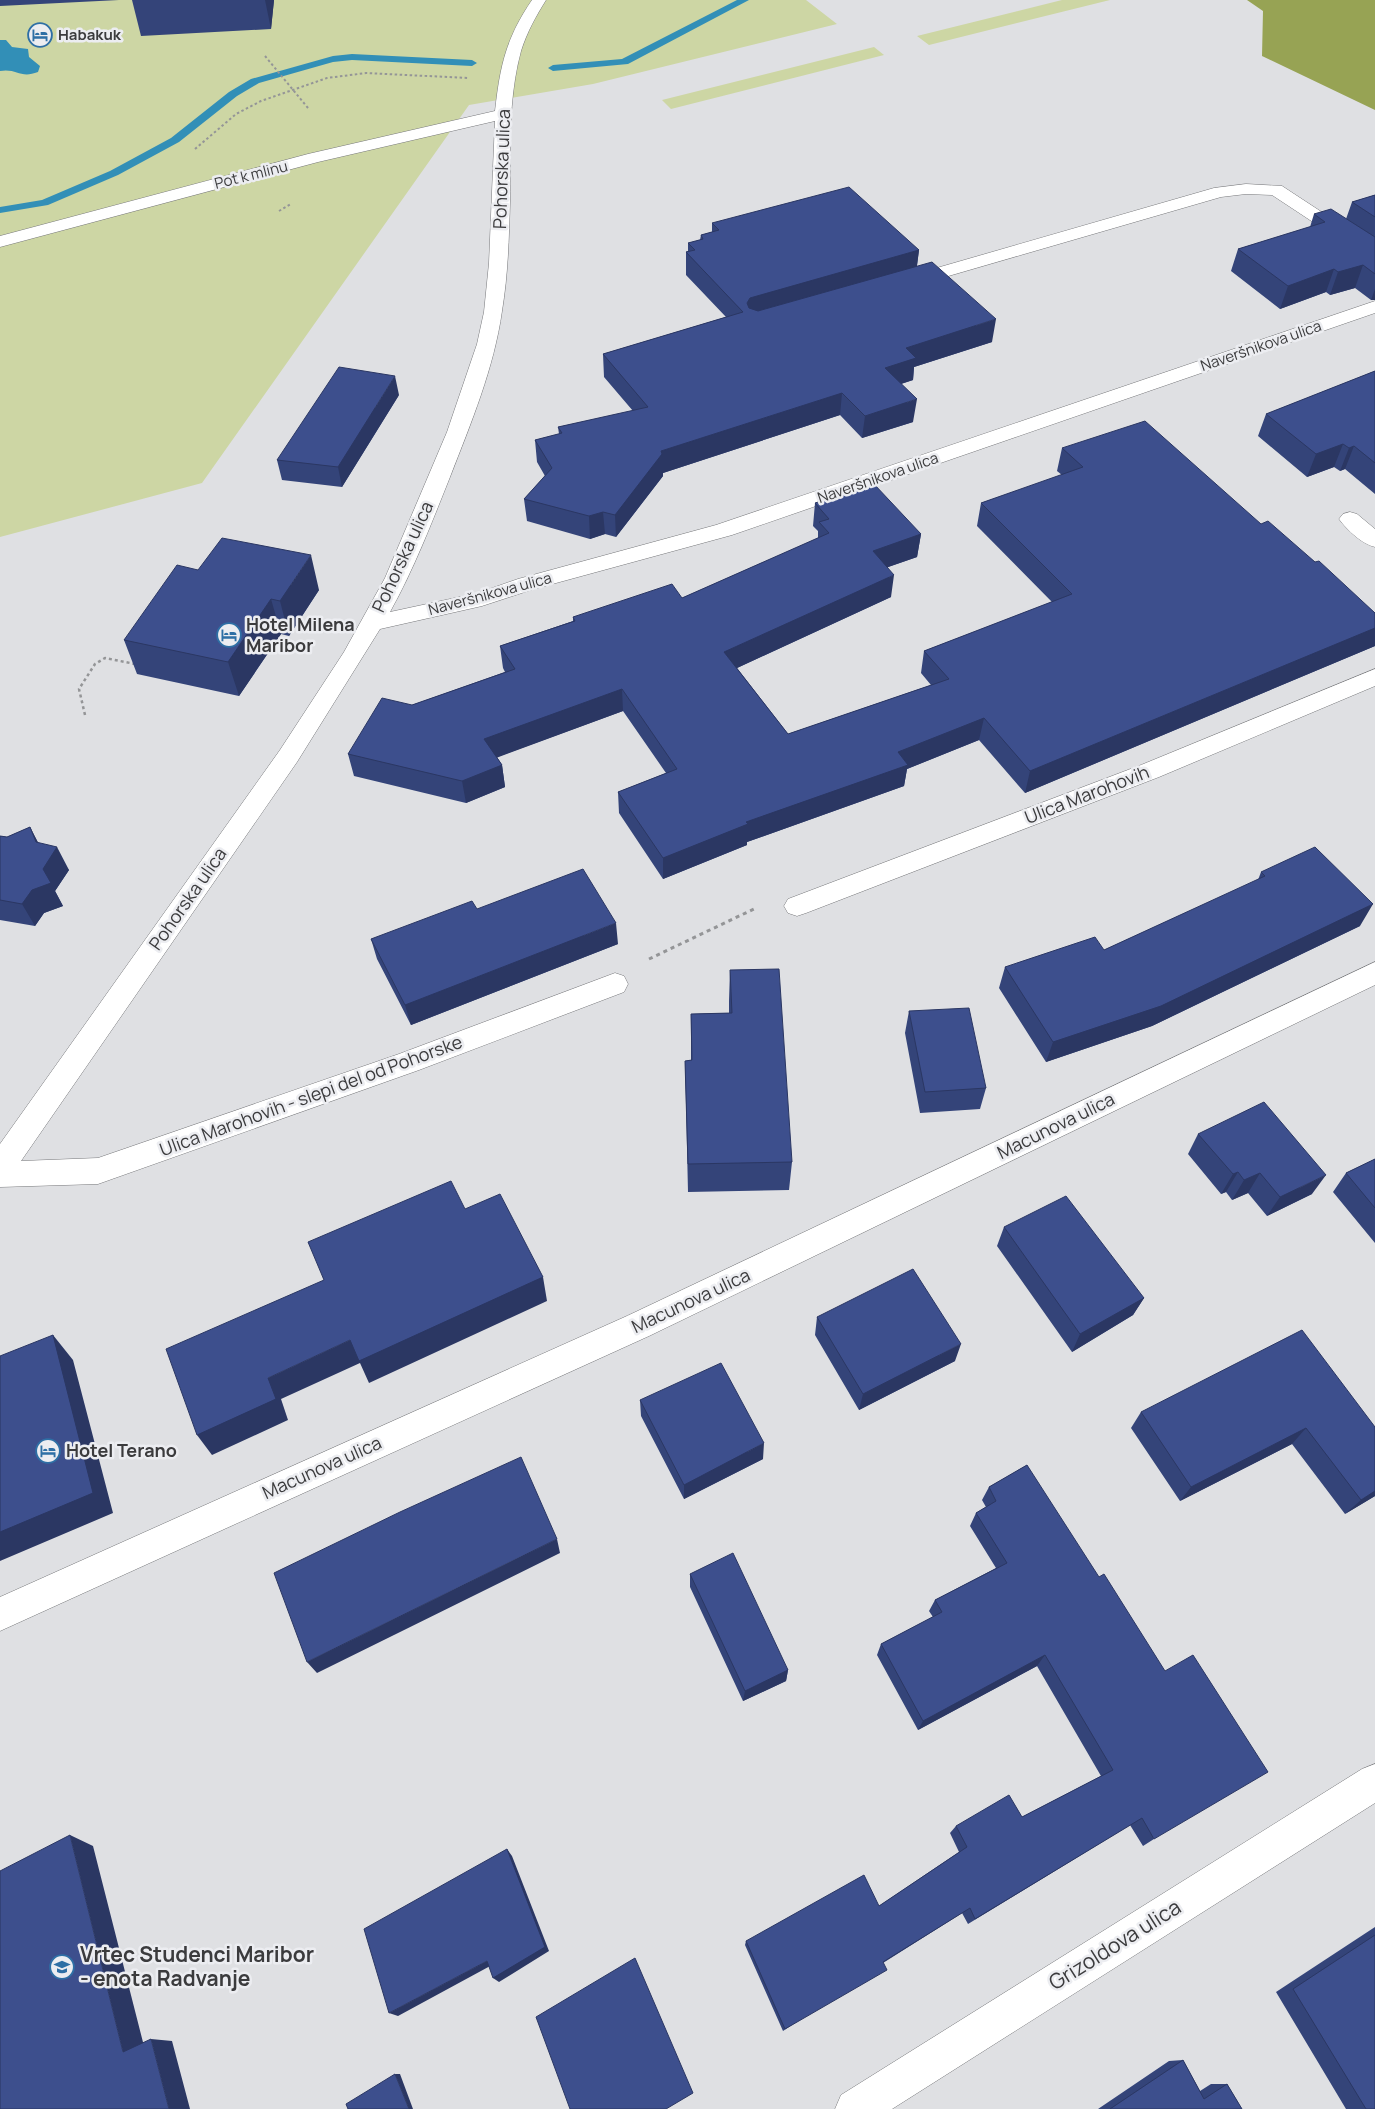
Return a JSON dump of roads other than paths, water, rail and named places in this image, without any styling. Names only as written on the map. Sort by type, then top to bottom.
[{"type":"street","name":"Pohorska ulica","points":[[0,1167],[236,832],[310,722],[373,623],[397,578],[445,463],[484,353],[492,322],[499,248],[503,114],[507,83],[517,35],[539,0]]},
{"type":"street","name":"Pot k mlinu","points":[[0,242],[181,192],[432,129],[503,114]]},
{"type":"street","points":[[890,288],[1220,192],[1246,189],[1276,190],[1375,255]]},
{"type":"street","name":"Naveršnikova ulica","points":[[373,623],[482,599],[526,584],[724,530],[1375,308]]},
{"type":"street","points":[[1350,519],[1375,540]]},
{"type":"street","name":"Ulica Marohovih","points":[[796,906],[1150,771],[1375,677]]},
{"type":"street","name":"Macunova ulica","points":[[0,1614],[638,1326],[1375,973]]},
{"type":"street","name":"Ulica Marohovih - slepi del od Pohorske","points":[[0,1174],[98,1172],[409,1062],[615,984]]},
{"type":"street","name":"Grizoldova ulica","points":[[854,2109],[1375,1782]]},
{"type":"water","points":[[0,40],[6,40],[12,47],[28,49],[29,57],[40,66],[38,72],[23,74],[6,70],[0,71]]},
{"type":"waterway","points":[[553,68],[624,62],[744,0]]},
{"type":"waterway","points":[[0,210],[44,203],[114,173],[175,140],[233,94],[255,81],[333,59],[352,57],[472,63]]},
{"type":"place","name":"Habakuk","points":[[40,35]]},
{"type":"place","name":"Hotel Milena Maribor","points":[[229,635]]},
{"type":"place","name":"Hotel Terano","points":[[48,1451]]},
{"type":"place","name":"Vrtec Studenci Maribor - enota Radvanje","points":[[62,1967]]}]
